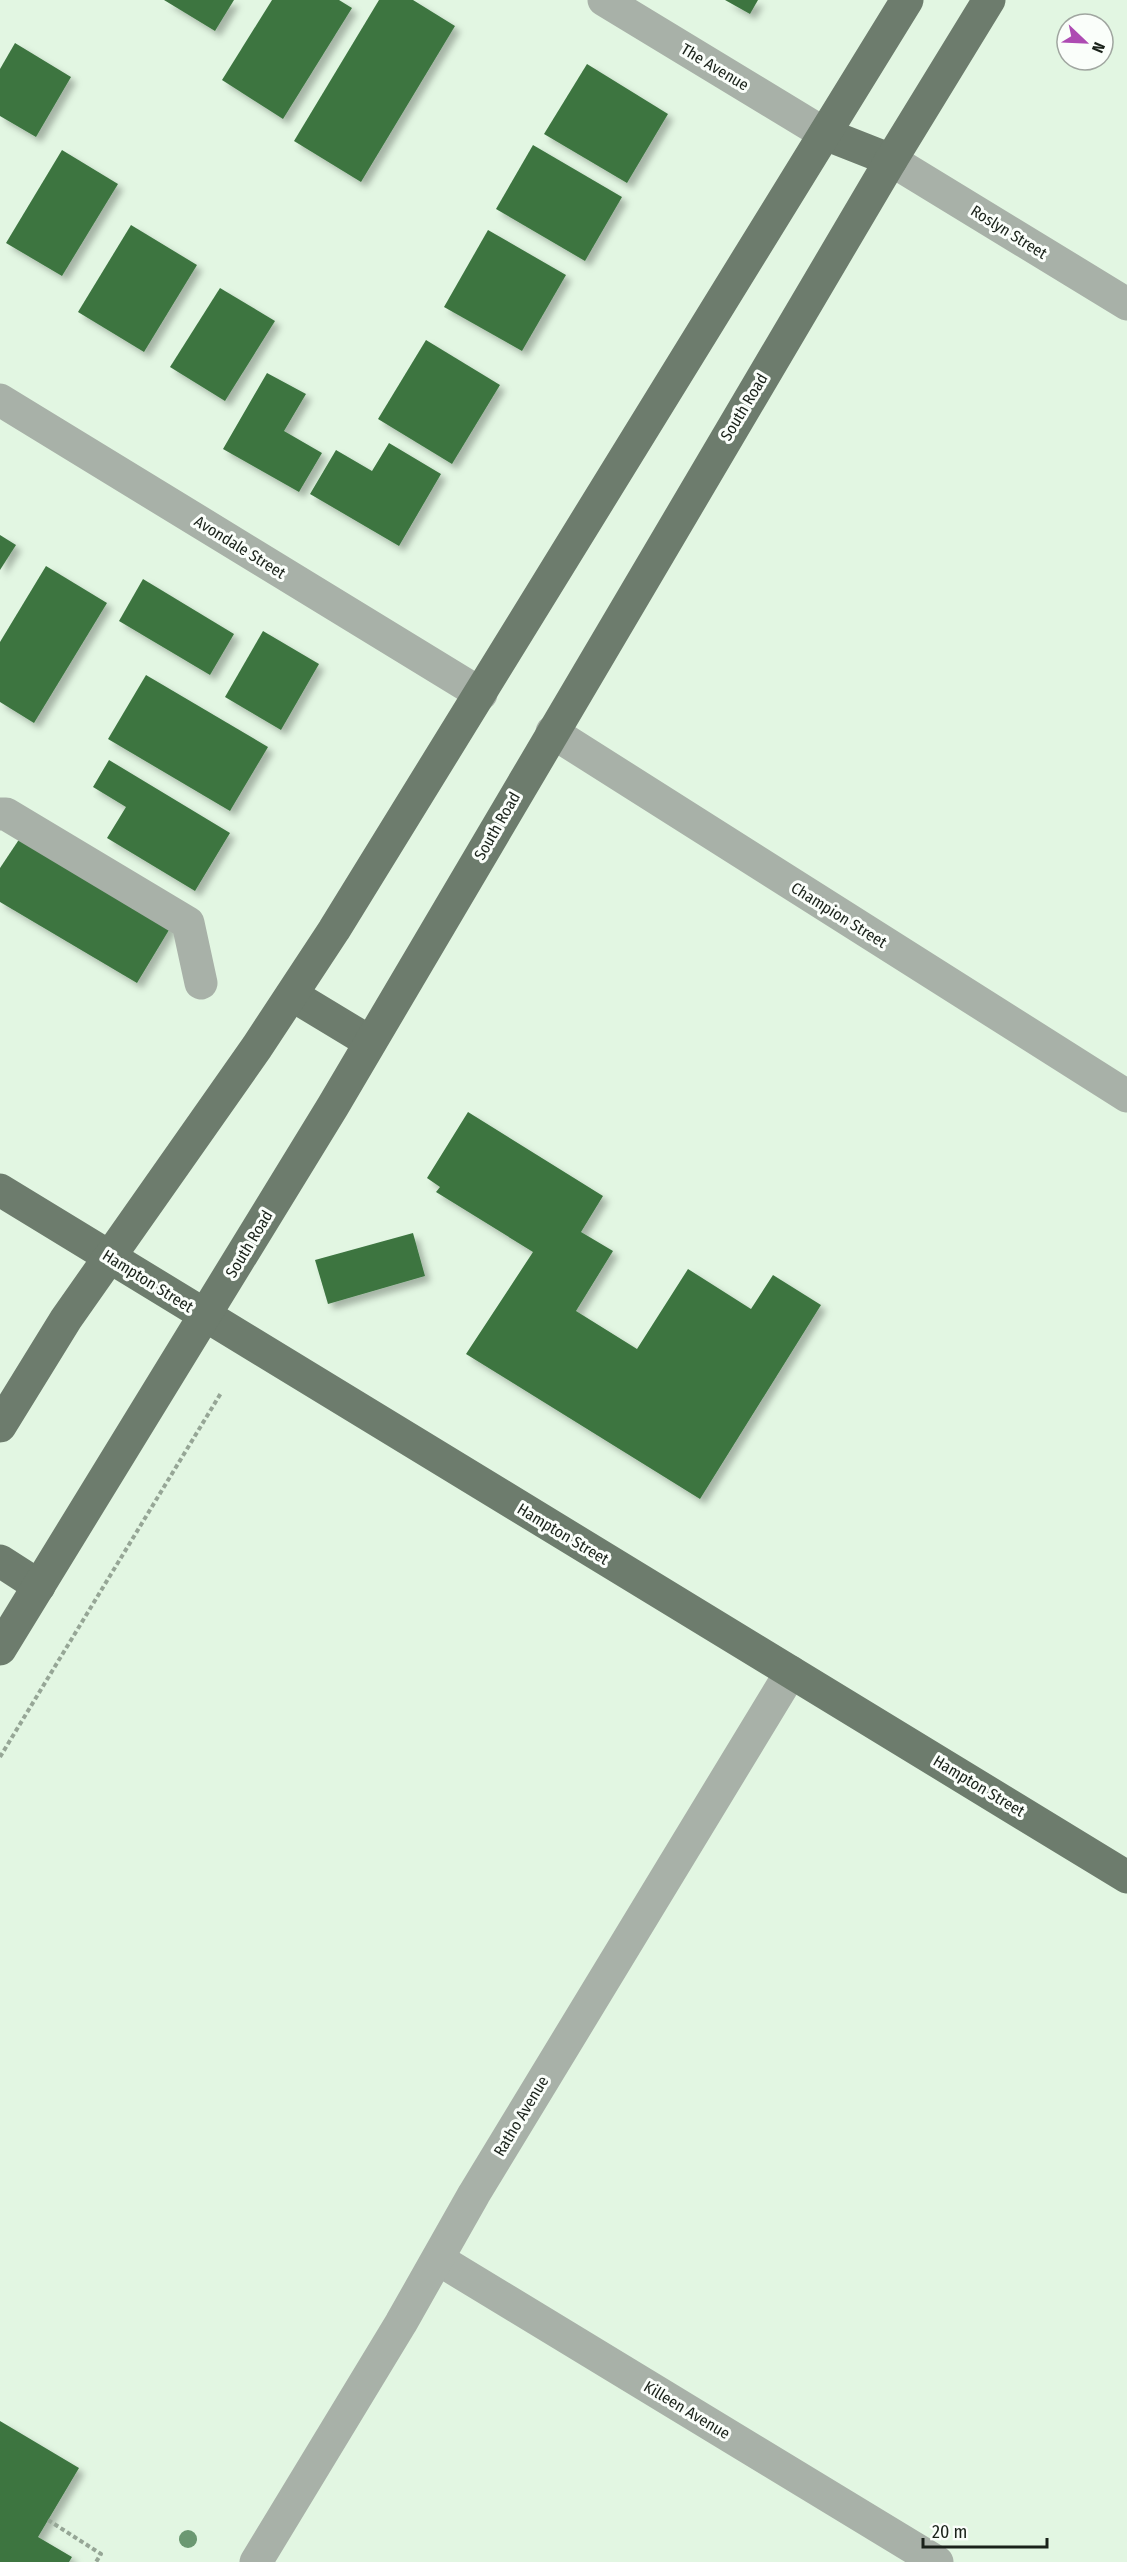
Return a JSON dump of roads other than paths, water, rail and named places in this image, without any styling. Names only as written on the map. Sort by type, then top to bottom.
[{"type":"main road","points":[[0,1426],[66,1318],[291,995],[481,694],[907,0]]},
{"type":"main road","name":"South Road","points":[[0,1649],[206,1316],[891,160],[990,0]]},
{"type":"main road","points":[[825,134],[891,160]]},
{"type":"main road","points":[[291,995],[370,1042]]},
{"type":"main road","name":"Hampton Street","points":[[0,1190],[1127,1877]]},
{"type":"main road","points":[[0,1561],[39,1586]]},
{"type":"street","name":"The Avenue","points":[[604,0],[825,134]]},
{"type":"street","name":"Roslyn Street","points":[[891,160],[1127,304]]},
{"type":"street","name":"Avondale Street","points":[[0,400],[481,694]]},
{"type":"street","name":"Champion Street","points":[[552,732],[1127,1096]]},
{"type":"street","points":[[0,814],[6,814],[188,923],[201,983]]},
{"type":"street","name":"Ratho Avenue","points":[[255,2562],[438,2259],[474,2194],[791,1672]]},
{"type":"street","name":"Killeen Avenue","points":[[438,2259],[937,2562]]}]
